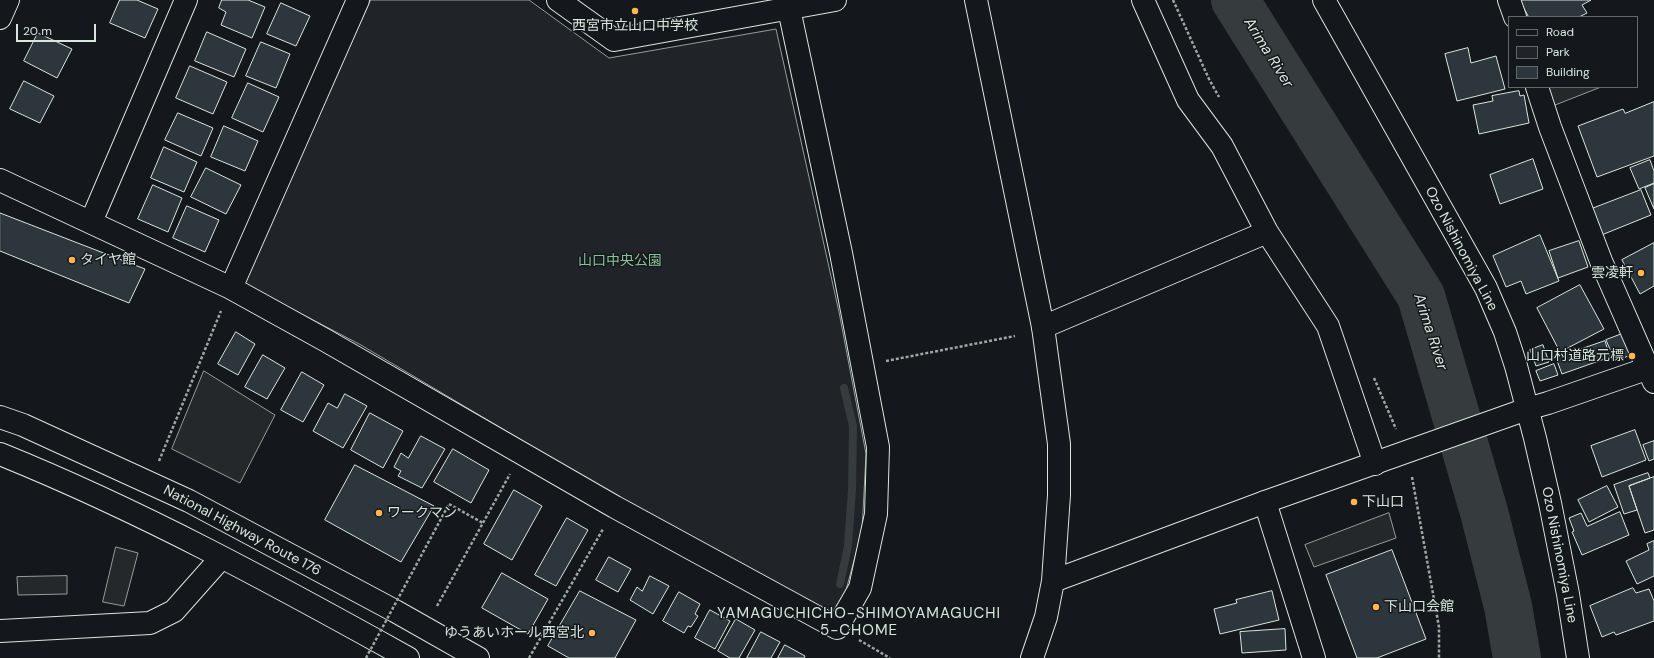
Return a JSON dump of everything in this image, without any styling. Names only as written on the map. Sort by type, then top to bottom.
[{"type":"main road","points":[[0,18],[8,0]]},
{"type":"main road","points":[[91,222],[186,0]]},
{"type":"main road","points":[[231,288],[358,0]]},
{"type":"main road","points":[[558,0],[614,40],[835,0]]},
{"type":"main road","points":[[976,0],[1042,327],[1059,444],[1059,495],[1054,581],[1046,617],[1032,658]]},
{"type":"main road","points":[[1143,0],[1188,100],[1222,146],[1267,232],[1328,326],[1375,464]]},
{"type":"main road","name":"Ozo Nishinomiya Line","points":[[1324,0],[1486,288],[1505,332],[1516,366],[1518,412],[1550,503],[1568,594],[1578,658]]},
{"type":"main road","points":[[1509,0],[1514,16]]},
{"type":"main road","points":[[0,180],[231,288],[325,340],[615,507],[837,628],[860,588],[876,514],[878,447],[841,253],[789,9]]},
{"type":"main road","points":[[1054,581],[1265,502],[1518,412],[1651,375],[1601,261],[1550,127],[1537,88]]},
{"type":"main road","points":[[1042,327],[1267,232]]},
{"type":"main road","name":"National Highway Route 176","points":[[0,417],[189,501],[395,611],[478,658]]},
{"type":"main road","points":[[0,454],[56,476],[170,530],[408,658]]},
{"type":"main road","points":[[1265,502],[1314,658]]},
{"type":"main road","points":[[0,631],[150,623],[174,611],[221,558]]},
{"type":"path","points":[[159,462],[231,288]]},
{"type":"path","points":[[863,366],[1015,336]]},
{"type":"path","points":[[435,610],[521,453]]},
{"type":"path","points":[[1411,473],[1438,627],[1440,658]]},
{"type":"path","points":[[366,658],[449,504],[482,523]]},
{"type":"path","points":[[529,658],[615,507]]},
{"type":"path","points":[[837,628],[890,658]]},
{"type":"green space","name":"山口中央公園","points":[[371,0],[529,0],[609,58],[776,29],[839,312],[866,454],[862,531],[846,590],[833,618],[658,521],[361,345],[244,284]]},
{"type":"shaded area","points":[[1545,88],[1598,88],[1550,107]]},
{"type":"shaded area","points":[[204,371],[275,415],[240,483],[172,449]]},
{"type":"shaded area","points":[[1389,513],[1396,538],[1314,567],[1305,545]]},
{"type":"shaded area","points":[[116,547],[138,553],[124,606],[103,602]]},
{"type":"shaded area","points":[[67,576],[67,594],[18,595],[17,577]]},
{"type":"building","points":[[120,0],[137,0],[158,9],[145,38],[110,23]]},
{"type":"building","points":[[222,0],[248,0],[265,7],[252,38],[221,25],[226,12],[219,8]]},
{"type":"building","points":[[1520,0],[1591,0],[1582,5],[1587,13],[1581,16],[1528,16]]},
{"type":"building","points":[[281,3],[310,16],[296,46],[267,34]]},
{"type":"building","points":[[207,32],[246,49],[234,77],[195,61]]},
{"type":"building","points":[[38,33],[72,49],[57,78],[24,61]]},
{"type":"building","points":[[261,42],[290,54],[276,88],[246,76]]},
{"type":"building","points":[[1468,48],[1471,63],[1496,56],[1505,89],[1457,101],[1445,54]]},
{"type":"building","points":[[190,66],[227,82],[213,114],[176,98]]},
{"type":"building","points":[[24,81],[54,96],[40,123],[10,109]]},
{"type":"building","points":[[248,83],[279,97],[263,132],[232,118]]},
{"type":"building","points":[[1519,91],[1520,96],[1524,95],[1529,123],[1479,134],[1473,105],[1493,101],[1492,96]]},
{"type":"building","points":[[1654,102],[1654,156],[1597,177],[1578,126],[1623,109],[1625,113]]},
{"type":"building","points":[[178,113],[213,128],[201,156],[165,140]]},
{"type":"building","points":[[224,126],[258,141],[245,171],[211,157]]},
{"type":"building","points":[[164,147],[197,162],[184,192],[151,178]]},
{"type":"building","points":[[1533,159],[1543,189],[1500,204],[1490,175]]},
{"type":"building","points":[[1650,160],[1654,171],[1654,183],[1639,189],[1630,168]]},
{"type":"building","points":[[206,168],[241,185],[226,214],[191,197]]},
{"type":"building","points":[[1654,184],[1654,209],[1645,188]]},
{"type":"building","points":[[153,185],[182,198],[168,232],[138,219]]},
{"type":"building","points":[[1641,190],[1651,215],[1599,236],[1589,210]]},
{"type":"building","points":[[187,206],[219,220],[205,252],[173,238]]},
{"type":"building","name":"タイヤ館","points":[[0,213],[145,269],[129,303],[0,251]]},
{"type":"building","points":[[1540,235],[1559,281],[1526,294],[1521,281],[1506,287],[1493,256]]},
{"type":"building","points":[[1579,241],[1588,267],[1558,278],[1549,251]]},
{"type":"building","name":"雲凌軒","points":[[1654,243],[1654,286],[1640,294],[1622,260]]},
{"type":"building","points":[[1580,285],[1604,329],[1560,352],[1537,308]]},
{"type":"building","points":[[236,332],[255,344],[238,375],[218,364]]},
{"type":"building","points":[[1622,334],[1631,355],[1615,361],[1606,340]]},
{"type":"building","points":[[1605,341],[1610,357],[1562,374],[1556,358]]},
{"type":"building","points":[[1543,345],[1549,362],[1536,366],[1530,350]]},
{"type":"building","points":[[263,355],[285,368],[267,399],[245,387]]},
{"type":"building","points":[[1554,364],[1558,375],[1540,381],[1536,371]]},
{"type":"building","points":[[302,372],[324,385],[303,422],[281,410]]},
{"type":"building","points":[[345,394],[367,406],[343,448],[313,431],[328,403],[337,408]]},
{"type":"building","points":[[370,413],[403,431],[383,468],[351,450]]},
{"type":"building","points":[[1635,430],[1646,460],[1602,477],[1591,446]]},
{"type":"building","points":[[421,436],[445,449],[422,488],[398,476],[401,471],[394,467],[401,453],[408,458]]},
{"type":"building","points":[[1654,441],[1654,459],[1649,461],[1643,445]]},
{"type":"building","points":[[453,449],[489,470],[471,503],[434,482]]},
{"type":"building","name":"ワークマン","points":[[355,465],[434,506],[401,562],[325,520]]},
{"type":"building","points":[[1648,473],[1650,478],[1629,486],[1637,510],[1624,514],[1614,485]]},
{"type":"building","points":[[1654,477],[1654,530],[1645,533],[1629,486]]},
{"type":"building","points":[[1607,486],[1618,507],[1589,522],[1578,500]]},
{"type":"building","points":[[514,490],[542,506],[512,560],[484,544]]},
{"type":"building","points":[[1620,512],[1629,535],[1582,555],[1572,532],[1574,531],[1569,518],[1581,513],[1587,526]]},
{"type":"building","points":[[567,518],[588,530],[556,586],[535,575]]},
{"type":"building","points":[[1654,541],[1654,576],[1637,584],[1626,561],[1649,550],[1647,544]]},
{"type":"building","name":"下山口会館","points":[[1392,550],[1426,639],[1377,658],[1357,658],[1326,575]]},
{"type":"building","points":[[609,557],[631,569],[618,592],[596,580]]},
{"type":"building","points":[[502,573],[548,599],[528,634],[482,608]]},
{"type":"building","points":[[650,576],[669,586],[653,614],[630,600],[637,587],[642,591]]},
{"type":"building","points":[[1633,588],[1636,593],[1649,589],[1654,601],[1654,621],[1616,635],[1614,632],[1602,637],[1590,606]]},
{"type":"building","name":"ゆうあいホール西宮北","points":[[580,591],[636,620],[615,658],[569,658],[548,646]]},
{"type":"building","points":[[1272,591],[1279,620],[1220,634],[1214,609],[1237,603],[1236,600]]},
{"type":"building","points":[[679,592],[700,604],[695,614],[698,616],[691,627],[688,626],[684,633],[663,621]]},
{"type":"building","points":[[710,610],[730,621],[715,649],[695,638]]},
{"type":"building","points":[[736,619],[755,630],[739,658],[730,658],[718,651]]},
{"type":"building","points":[[1285,629],[1286,650],[1242,653],[1240,632]]},
{"type":"building","points":[[761,632],[780,642],[771,658],[747,658]]},
{"type":"building","points":[[785,645],[805,656],[804,658],[778,658]]},
{"type":"waterway","name":"Arima River","points":[[1235,0],[1421,296],[1484,512],[1508,606],[1517,658]]},
{"type":"waterway","points":[[840,584],[848,546],[852,490],[853,426],[844,388]]},
{"type":"place","name":"西宮市立山口中学校","points":[[635,11]]},
{"type":"place","name":"タイヤ館","points":[[72,260]]},
{"type":"place","name":"雲凌軒","points":[[1641,273]]},
{"type":"place","name":"山口村道路元標","points":[[1632,356]]},
{"type":"place","name":"下山口","points":[[1354,502]]},
{"type":"place","name":"ワークマン","points":[[379,513]]},
{"type":"place","name":"下山口会館","points":[[1376,607]]},
{"type":"place","name":"ゆうあいホール西宮北","points":[[592,633]]},
{"type":"district","name":"YAMAGUCHICHO-SHIMOYAMAGUCHI 5-CHOME","points":[[859,622]]}]
